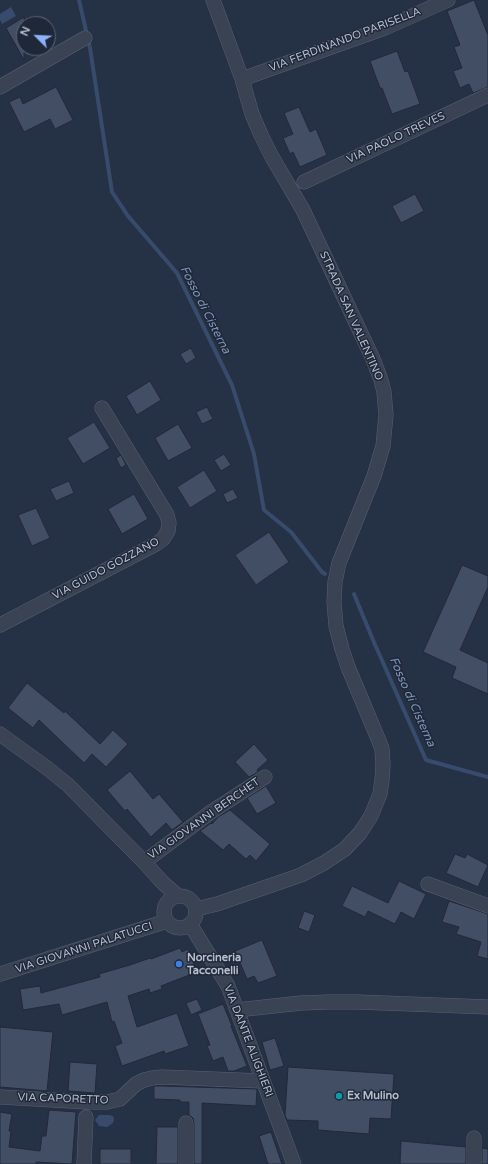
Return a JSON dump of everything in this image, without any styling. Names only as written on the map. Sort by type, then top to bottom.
[{"type":"street","name":"STRADA SAN VALENTINO","points":[[196,910],[218,904],[301,875],[341,852],[360,833],[371,816],[381,788],[383,764],[382,749],[348,667],[337,633],[334,602],[336,575],[380,456],[385,425],[384,392],[373,359],[303,210],[261,135],[252,114],[242,79],[214,0]]},
{"type":"street","name":"VIA FERDINANDO PARISELLA","points":[[242,79],[385,28],[448,0]]},
{"type":"street","points":[[0,87],[84,38]]},
{"type":"street","name":"VIA PAOLO TREVES","points":[[304,182],[488,95]]},
{"type":"street","name":"VIA GUIDO GOZZANO","points":[[0,625],[156,544],[163,539],[168,531],[169,523],[166,515],[102,408]]},
{"type":"street","points":[[0,734],[60,778],[163,883],[178,896],[188,898],[195,905],[196,915],[194,920],[190,924],[181,928],[171,925],[167,921],[164,911],[165,905],[168,901],[178,896]]},
{"type":"street","name":"VIA GIOVANNI BERCHET","points":[[144,862],[211,812],[264,777]]},
{"type":"street","points":[[428,884],[488,906]]},
{"type":"street","name":"VIA GIOVANNI PALATUCCI","points":[[0,974],[167,921]]},
{"type":"street","name":"VIA DANTE ALIGHIERI","points":[[190,924],[228,986],[294,1164]]},
{"type":"street","points":[[237,1010],[301,1003],[328,1002],[488,1007]]},
{"type":"street","name":"VIA CAPORETTO","points":[[0,1097],[107,1102],[120,1099],[136,1084],[152,1078],[162,1077],[263,1081]]},
{"type":"street","points":[[84,1164],[86,1117]]},
{"type":"street","points":[[186,1123],[186,1164]]},
{"type":"street","points":[[474,1138],[474,1164]]},
{"type":"water","points":[[11,7],[16,16],[2,24],[0,14]]},
{"type":"water","points":[[99,1115],[113,1116],[113,1123],[107,1127],[99,1126],[95,1120]]},
{"type":"building","points":[[474,0],[488,35],[488,87],[473,93],[469,84],[460,88],[453,71],[462,68],[454,47],[460,45],[447,11]]},
{"type":"building","points":[[16,22],[16,46],[6,28]]},
{"type":"building","points":[[397,51],[405,72],[408,71],[420,104],[392,114],[370,61]]},
{"type":"building","points":[[56,87],[73,120],[55,129],[50,119],[24,132],[9,102],[20,97],[23,104]]},
{"type":"building","points":[[299,107],[310,132],[316,129],[327,155],[300,167],[293,152],[290,154],[283,138],[293,134],[284,113]]},
{"type":"building","points":[[415,194],[424,211],[401,223],[392,206]]},
{"type":"building","points":[[191,348],[196,358],[186,364],[180,354]]},
{"type":"building","points":[[150,381],[161,400],[137,415],[126,396]]},
{"type":"building","points":[[207,407],[213,419],[202,424],[196,412]]},
{"type":"building","points":[[94,422],[110,448],[83,464],[67,438]]},
{"type":"building","points":[[178,424],[192,448],[168,461],[155,438]]},
{"type":"building","points":[[224,454],[231,465],[221,471],[214,460]]},
{"type":"building","points":[[121,455],[126,465],[121,468],[116,458]]},
{"type":"building","points":[[204,470],[217,491],[190,508],[177,487]]},
{"type":"building","points":[[69,481],[74,493],[56,501],[50,489]]},
{"type":"building","points":[[233,489],[238,498],[227,503],[223,494]]},
{"type":"building","points":[[134,494],[148,519],[122,534],[108,509]]},
{"type":"building","points":[[36,508],[50,538],[32,546],[18,515]]},
{"type":"building","points":[[269,532],[289,562],[256,585],[235,555]]},
{"type":"building","points":[[462,565],[488,576],[488,587],[460,650],[488,663],[488,694],[452,678],[456,667],[423,652]]},
{"type":"building","points":[[27,683],[64,713],[65,711],[100,744],[113,730],[128,744],[106,767],[92,754],[84,763],[39,720],[33,728],[8,708]]},
{"type":"building","points":[[254,744],[268,760],[257,770],[258,772],[249,777],[235,762]]},
{"type":"building","points":[[130,771],[153,799],[159,794],[183,822],[172,830],[166,823],[151,837],[127,809],[125,811],[107,790]]},
{"type":"building","points":[[266,786],[276,803],[257,814],[247,798]]},
{"type":"building","points":[[230,810],[270,844],[256,861],[250,855],[246,859],[229,844],[223,850],[200,831]]},
{"type":"building","points":[[455,854],[465,858],[467,854],[488,865],[478,887],[446,873]]},
{"type":"building","points":[[399,881],[426,894],[414,919],[401,912],[395,924],[368,911],[365,917],[342,906],[352,886],[388,903]]},
{"type":"building","points":[[449,901],[488,914],[488,959],[477,956],[481,942],[456,934],[459,927],[442,922]]},
{"type":"building","points":[[304,911],[315,915],[309,932],[298,928]]},
{"type":"building","points":[[262,940],[277,976],[258,983],[254,976],[247,979],[235,951]]},
{"type":"building","points":[[180,948],[182,952],[188,949],[197,972],[161,986],[162,989],[150,993],[149,989],[128,996],[137,1027],[177,1013],[189,1046],[165,1054],[164,1051],[122,1066],[115,1046],[122,1043],[114,1021],[112,1022],[107,1002],[62,1015],[59,1004],[23,1010],[20,989],[40,986],[41,993],[100,977],[99,974],[150,958],[151,959]]},
{"type":"building","points":[[197,999],[202,1010],[191,1015],[186,1003]]},
{"type":"building","points":[[223,1004],[247,1066],[234,1071],[228,1071],[223,1057],[213,1061],[207,1046],[210,1045],[198,1014]]},
{"type":"building","points":[[0,1027],[53,1032],[47,1091],[0,1087]]},
{"type":"building","points":[[275,1038],[284,1066],[270,1070],[262,1042]]},
{"type":"building","points":[[70,1062],[97,1064],[95,1093],[68,1091]]},
{"type":"building","name":"Ex Mulino","points":[[288,1067],[394,1074],[391,1119],[370,1118],[369,1134],[318,1130],[318,1121],[287,1120],[285,1115]]},
{"type":"building","points":[[154,1086],[257,1089],[256,1106],[202,1103],[202,1164],[194,1164],[194,1123],[193,1118],[189,1115],[189,1102],[180,1102],[180,1100],[154,1099]]},
{"type":"building","points":[[49,1110],[76,1112],[72,1164],[36,1162],[36,1164],[0,1164],[0,1112],[12,1114],[9,1131],[11,1131],[9,1147],[40,1151],[42,1136],[46,1136]]},
{"type":"building","points":[[157,1127],[178,1127],[178,1164],[156,1164]]},
{"type":"building","points":[[271,1132],[282,1164],[268,1164],[259,1136]]},
{"type":"building","points":[[401,1141],[466,1147],[466,1164],[400,1164]]},
{"type":"building","points":[[482,1148],[488,1149],[488,1164],[482,1164]]},
{"type":"building","points":[[100,1149],[131,1149],[131,1164],[100,1164]]},
{"type":"waterway","name":"Fosso di Cisterna","points":[[79,0],[90,48],[112,192],[128,216],[177,273],[232,385],[254,454],[264,510],[291,532],[325,574]]},
{"type":"waterway","name":"Fosso di Cisterna","points":[[354,594],[426,760],[488,777]]},
{"type":"place","name":"Norcineria Tacconelli","points":[[179,964]]},
{"type":"place","name":"Ex Mulino","points":[[339,1096]]}]
